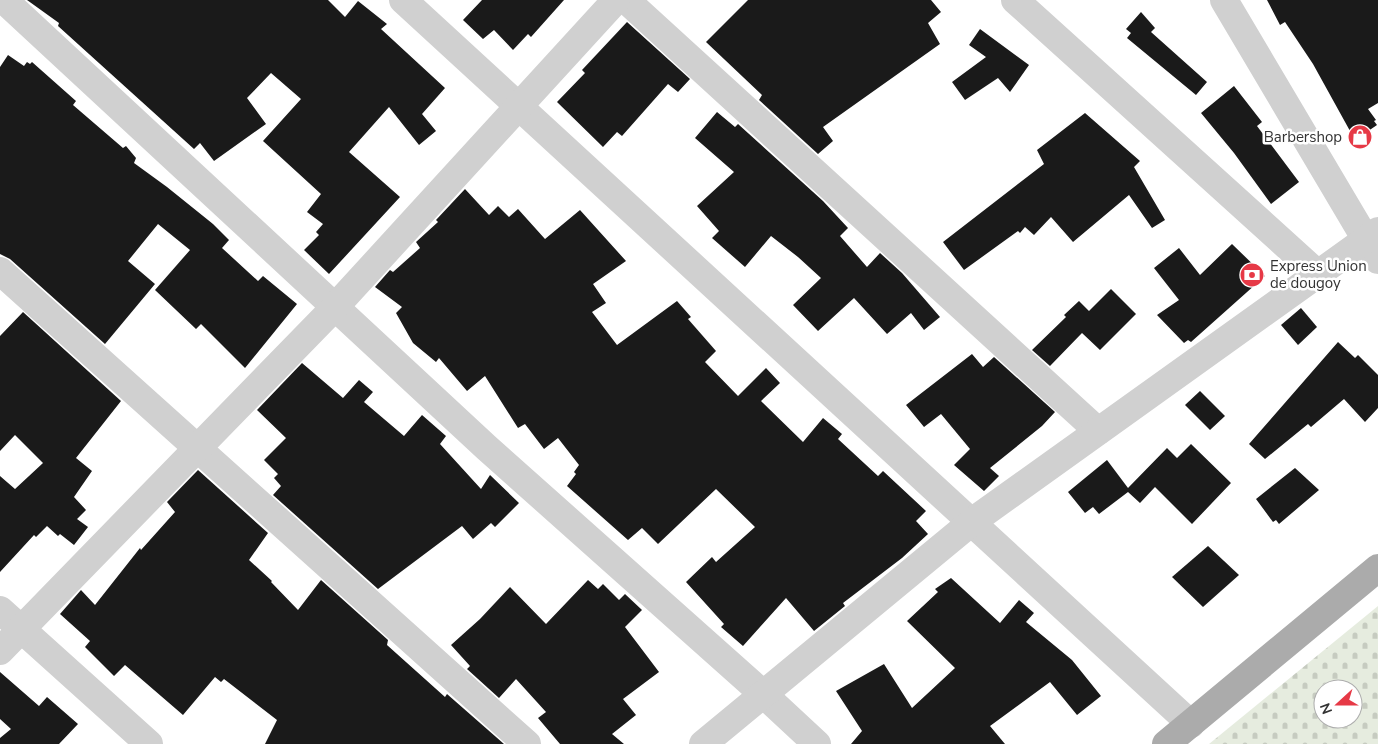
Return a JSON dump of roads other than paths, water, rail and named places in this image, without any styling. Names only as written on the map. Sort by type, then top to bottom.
[{"type":"main road","points":[[1166,744],[1378,568]]},
{"type":"street","points":[[403,0],[973,521],[1191,724]]},
{"type":"street","points":[[0,651],[335,307],[616,0]]},
{"type":"street","points":[[626,0],[1098,431]]},
{"type":"street","points":[[1015,0],[1320,275]]},
{"type":"street","points":[[703,744],[762,693],[973,521],[1320,275],[1374,244],[1224,0]]},
{"type":"street","points":[[6,5],[487,448],[762,693],[816,744]]},
{"type":"street","points":[[0,271],[527,744]]},
{"type":"street","points":[[0,610],[149,744]]},
{"type":"place","name":"Barbershop","points":[[1360,137]]},
{"type":"place","name":"Express Union de dougoy","points":[[1252,275]]}]
